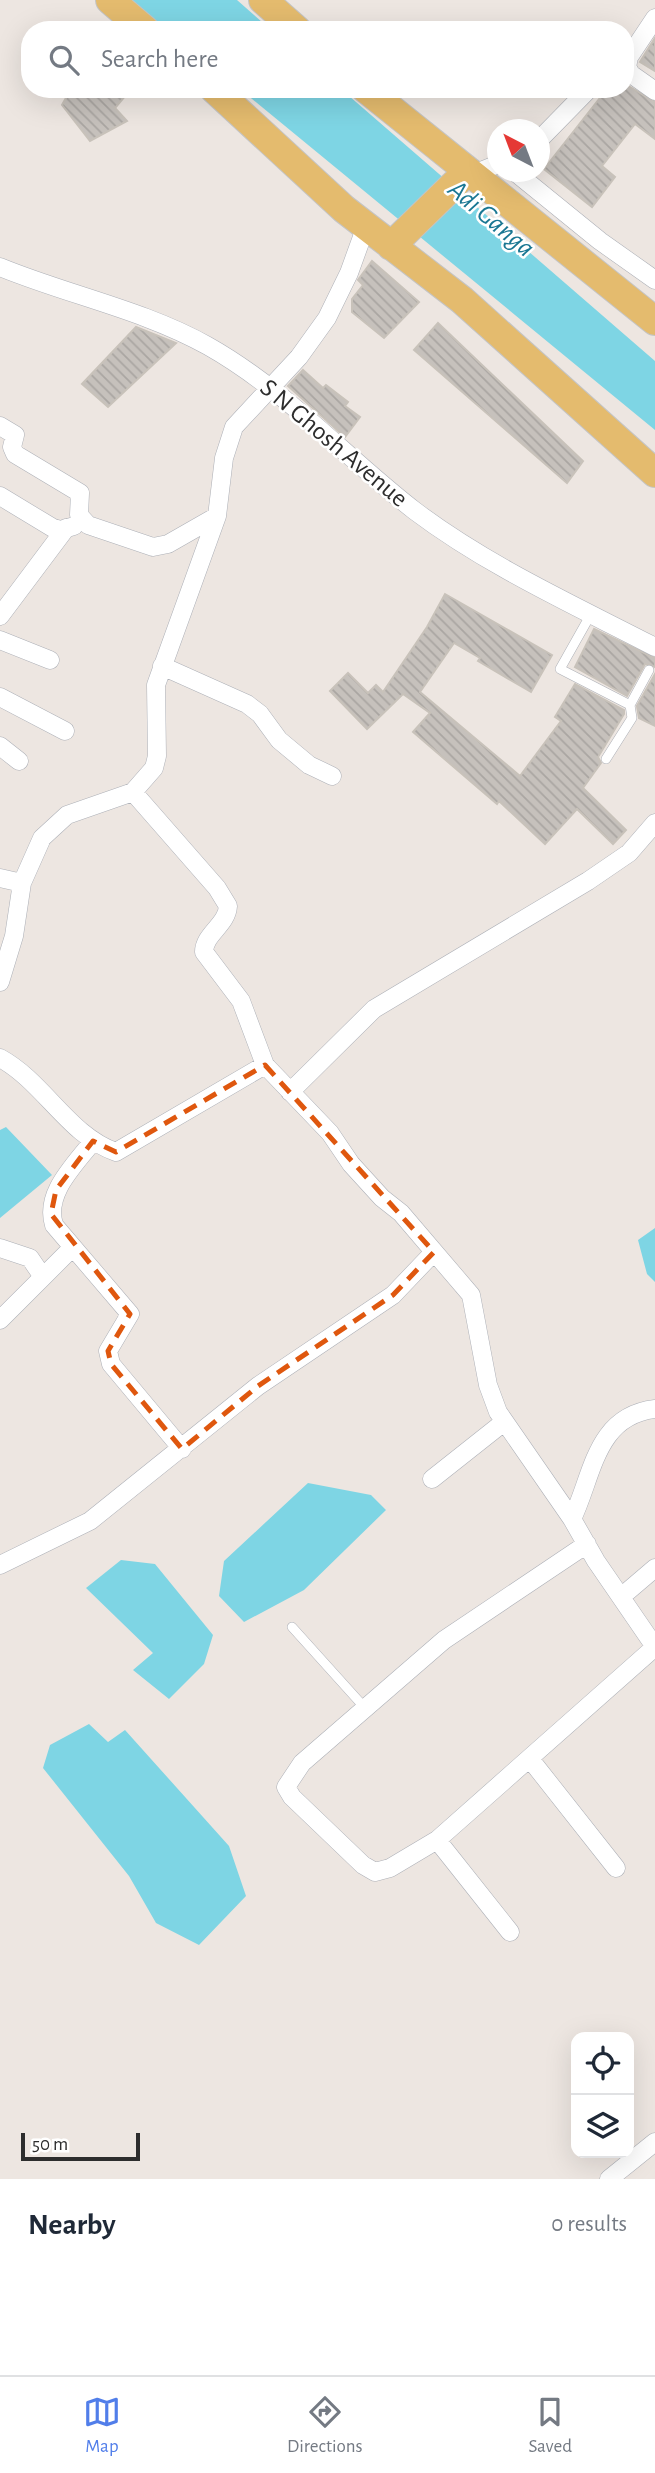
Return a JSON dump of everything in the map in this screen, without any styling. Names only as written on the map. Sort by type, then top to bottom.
[{"type":"main road","points":[[110,0],[134,21]]},
{"type":"main road","points":[[263,0],[287,21]]},
{"type":"main road","points":[[224,98],[366,226],[471,308],[655,473]]},
{"type":"main road","points":[[377,98],[655,320]]},
{"type":"main road","points":[[391,246],[469,174]]},
{"type":"street","points":[[634,50],[655,18]]},
{"type":"street","points":[[634,76],[655,91]]},
{"type":"street","points":[[550,129],[580,98]]},
{"type":"street","points":[[469,174],[487,168]]},
{"type":"street","points":[[526,182],[600,241],[655,280]]},
{"type":"street","points":[[0,982],[14,936],[22,883],[42,838],[57,822],[76,810],[133,792],[154,768],[157,755],[155,694],[162,666],[217,516],[224,458],[234,427],[299,357],[327,318],[349,273],[366,226]]},
{"type":"street","name":"S N Ghosh Avenue","points":[[0,267],[185,334],[270,386],[439,528],[489,560],[655,646]]},
{"type":"street","points":[[0,426],[15,435],[12,447],[15,454],[79,492],[79,515],[83,521],[146,545],[159,547],[217,516]]},
{"type":"street","points":[[0,496],[52,528],[66,528],[83,521]]},
{"type":"street","points":[[0,616],[66,528]]},
{"type":"street","points":[[0,640],[50,660]]},
{"type":"street","points":[[162,666],[247,704],[260,714],[279,740],[309,765],[332,776]]},
{"type":"street","points":[[0,696],[65,731]]},
{"type":"street","points":[[0,746],[19,761]]},
{"type":"street","points":[[133,792],[217,888],[229,906],[225,920],[205,944],[204,952],[241,1001],[265,1065],[330,1133],[351,1164],[401,1213],[471,1295],[488,1385],[504,1422],[572,1519],[655,1647],[437,1840],[390,1868],[375,1872],[354,1856],[292,1797],[286,1787],[302,1763],[444,1640],[587,1544]]},
{"type":"street","points":[[290,1093],[334,1045],[374,1009],[588,881],[629,853],[655,823]]},
{"type":"street","points":[[0,878],[22,883]]},
{"type":"street","points":[[0,1058],[35,1082],[93,1141],[116,1152],[265,1065]]},
{"type":"street","points":[[93,1141],[56,1190],[51,1214],[54,1225],[130,1314],[108,1351],[111,1364],[182,1449]]},
{"type":"street","points":[[0,1320],[73,1247]]},
{"type":"street","points":[[0,1248],[30,1258],[43,1277]]},
{"type":"street","points":[[0,1565],[90,1521],[258,1386],[393,1296],[434,1252]]},
{"type":"street","points":[[572,1519],[597,1449],[623,1421],[640,1410],[655,1409]]},
{"type":"street","points":[[432,1479],[504,1422]]},
{"type":"street","points":[[621,1597],[655,1568]]},
{"type":"street","points":[[530,1759],[616,1868]]},
{"type":"street","points":[[437,1840],[510,1932]]},
{"type":"street","points":[[609,2179],[655,2142]]},
{"type":"lane","points":[[592,614],[560,669],[630,705]]},
{"type":"lane","points":[[606,760],[632,718],[630,705],[649,670]]},
{"type":"lane","points":[[292,1627],[365,1708]]},
{"type":"highlighted area","points":[[265,1065],[434,1252],[393,1295],[258,1386],[182,1449],[111,1364],[108,1351],[130,1314],[51,1214],[56,1190],[93,1141],[116,1152]]},
{"type":"water","points":[[130,0],[237,0],[261,21],[156,21]]},
{"type":"water","name":"Adi Ganga","points":[[251,98],[351,98],[655,361],[655,430]]},
{"type":"water","points":[[6,1127],[52,1175],[0,1218],[0,1130]]},
{"type":"water","points":[[655,1228],[655,1282],[647,1274],[638,1240]]},
{"type":"water","points":[[308,1483],[371,1495],[386,1510],[304,1590],[244,1622],[219,1596],[224,1561]]},
{"type":"water","points":[[121,1560],[155,1564],[213,1635],[204,1664],[169,1699],[133,1670],[153,1653],[86,1588]]},
{"type":"water","points":[[89,1724],[108,1742],[125,1730],[229,1846],[246,1896],[199,1945],[156,1923],[129,1876],[43,1768],[50,1745]]},
{"type":"building","points":[[655,38],[655,71],[640,62]]},
{"type":"building","points":[[634,89],[655,102],[655,139],[635,124],[602,166],[615,177],[592,207],[550,174],[550,161],[600,98],[634,98]]},
{"type":"building","points":[[66,98],[123,98],[115,108],[127,121],[90,141],[62,105]]},
{"type":"building","points":[[372,261],[419,302],[384,338],[352,312],[352,299],[363,285],[358,280]]},
{"type":"building","points":[[438,323],[583,461],[567,483],[414,350]]},
{"type":"building","points":[[136,327],[176,343],[108,407],[82,384]]},
{"type":"building","points":[[303,370],[323,388],[326,385],[348,402],[345,406],[360,417],[345,437],[288,386]]},
{"type":"building","points":[[445,594],[552,655],[531,692],[478,661],[480,658],[454,643],[420,692],[520,776],[561,721],[555,717],[575,684],[624,710],[598,757],[601,763],[583,788],[626,830],[613,844],[577,809],[545,844],[499,801],[497,804],[413,732],[430,713],[403,694],[367,729],[330,691],[348,673],[368,693],[376,685],[383,692],[427,627]]},
{"type":"building","points":[[594,629],[655,658],[655,667],[645,664],[627,696],[575,667]]},
{"type":"building","points":[[655,674],[655,726],[639,718],[637,706]]}]
